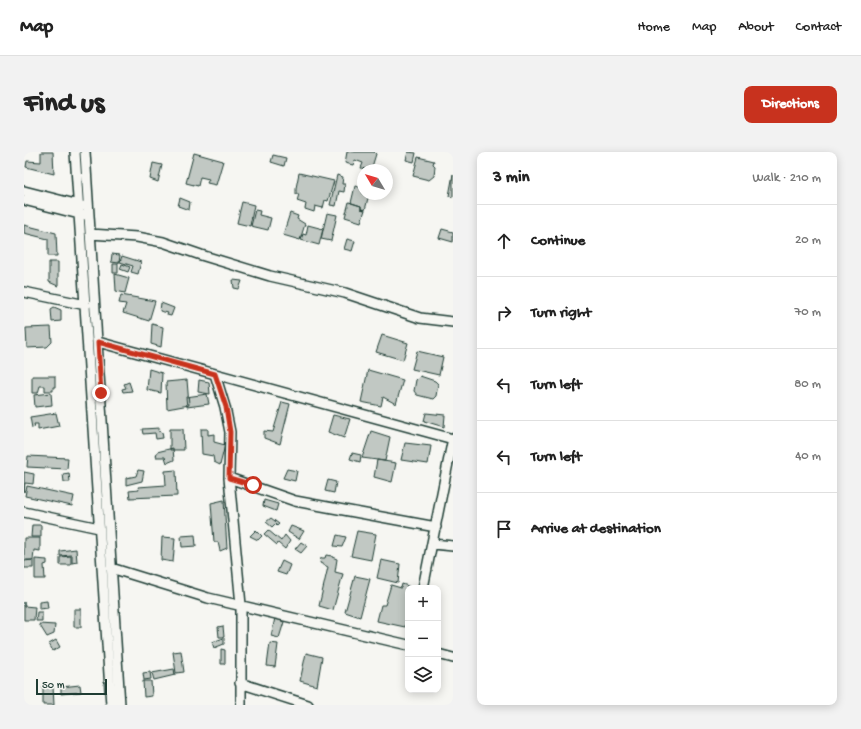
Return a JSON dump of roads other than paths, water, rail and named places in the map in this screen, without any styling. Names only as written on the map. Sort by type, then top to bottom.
[{"type":"street","points":[[75,152],[86,305],[98,528],[111,705]]},
{"type":"street","points":[[85,152],[120,705]]},
{"type":"street","points":[[24,191],[78,210]]},
{"type":"street","points":[[24,200],[89,212]]},
{"type":"street","points":[[90,234],[136,237],[163,242],[270,276],[345,294],[420,318],[453,322]]},
{"type":"street","points":[[24,292],[86,305]]},
{"type":"street","points":[[98,342],[453,439],[424,585]]},
{"type":"street","points":[[215,374],[226,407],[230,432],[229,478],[241,605],[240,705]]},
{"type":"street","points":[[229,478],[296,501],[436,527]]},
{"type":"street","points":[[24,512],[98,528]]},
{"type":"street","points":[[433,544],[453,546]]},
{"type":"street","points":[[111,568],[201,596],[405,644]]},
{"type":"street","points":[[441,655],[453,658]]},
{"type":"street","points":[[240,683],[308,705]]}]
